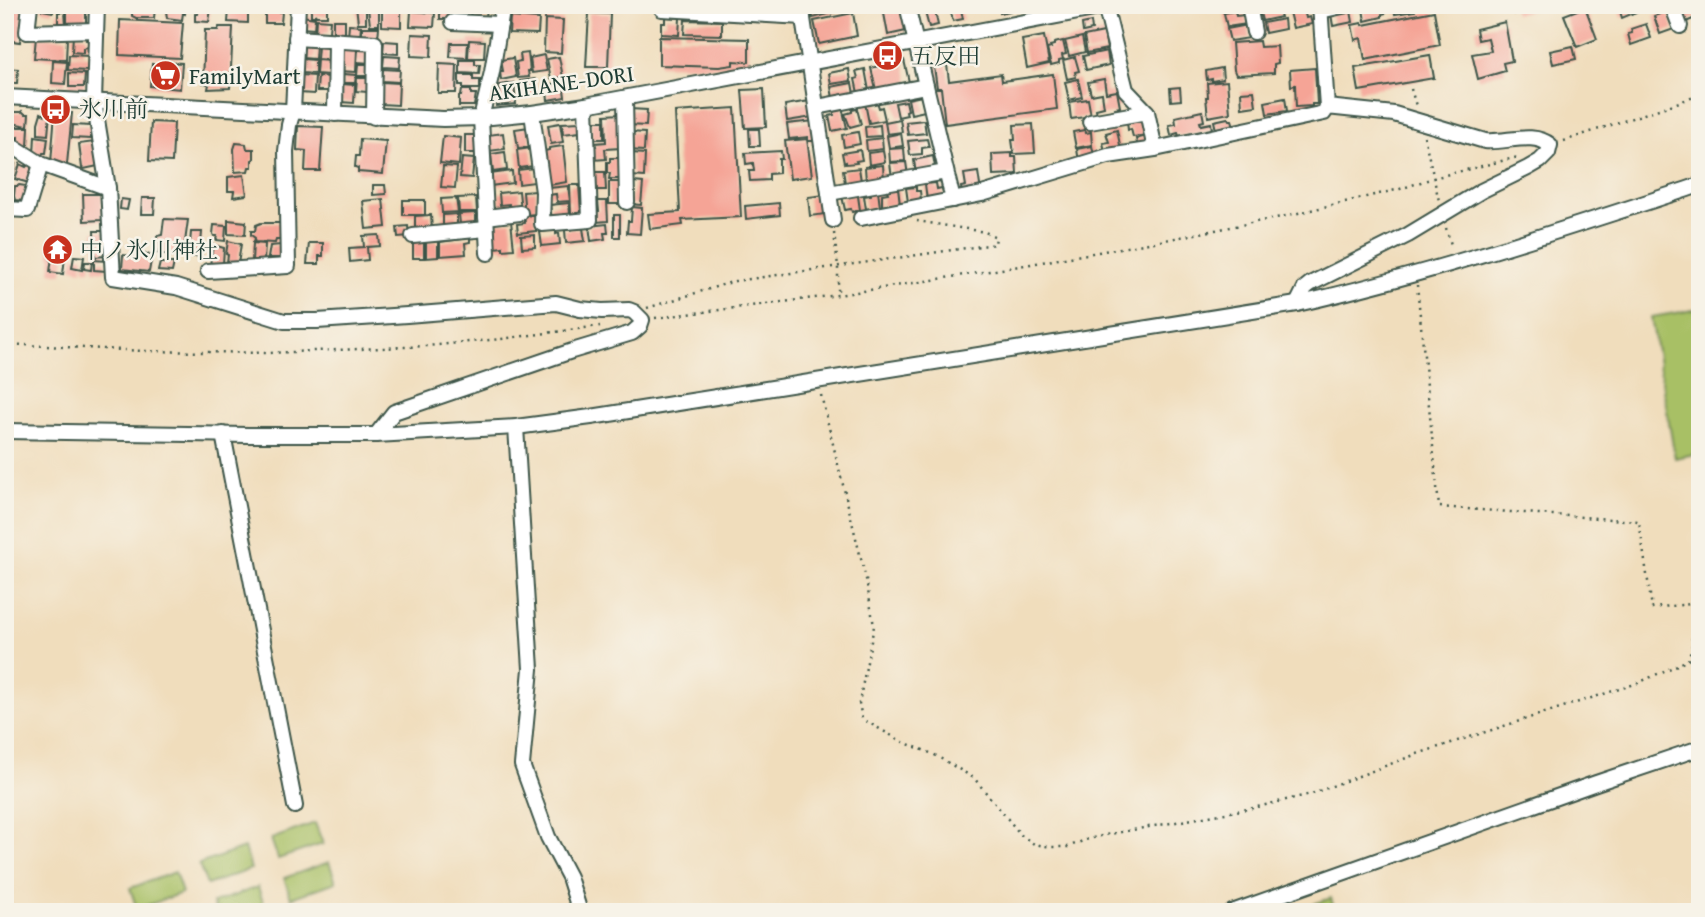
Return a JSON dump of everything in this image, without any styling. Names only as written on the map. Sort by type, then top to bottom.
[{"type":"street","points":[[30,5],[27,32],[96,30]]},
{"type":"street","points":[[97,5],[93,101],[108,188],[113,277],[176,286],[284,321],[317,321],[556,303],[580,309],[629,310],[638,316],[640,326],[632,333],[394,412],[376,435]]},
{"type":"street","points":[[208,271],[288,266],[286,151],[293,111],[298,5]]},
{"type":"street","points":[[488,253],[481,118],[503,5]]},
{"type":"street","points":[[907,5],[953,200]]},
{"type":"street","points":[[1249,5],[1254,32]]},
{"type":"street","points":[[861,218],[982,194],[1108,156],[1155,149],[1324,113],[1327,107],[1320,8],[1347,5]]},
{"type":"street","points":[[1672,5],[1680,26]]},
{"type":"street","points":[[1108,6],[1126,90],[1147,112],[1155,149]]},
{"type":"street","name":"AKIHANE-DORI","points":[[5,97],[374,117],[481,118],[586,105],[1108,6]]},
{"type":"street","points":[[662,9],[802,11],[833,220]]},
{"type":"street","points":[[453,22],[500,24]]},
{"type":"street","points":[[296,37],[374,43],[374,117]]},
{"type":"street","points":[[335,114],[336,40]]},
{"type":"street","points":[[817,107],[926,86]]},
{"type":"street","points":[[625,98],[627,202]]},
{"type":"street","points":[[532,113],[543,192],[542,225],[590,220],[586,105]]},
{"type":"street","points":[[1297,304],[1310,284],[1408,235],[1481,191],[1540,161],[1548,153],[1550,145],[1544,140],[1534,138],[1485,141],[1395,114],[1327,107]]},
{"type":"street","points":[[1090,122],[1147,112]]},
{"type":"street","points":[[5,141],[41,164],[108,188]]},
{"type":"street","points":[[5,209],[27,209],[41,164]]},
{"type":"street","points":[[829,193],[946,172]]},
{"type":"street","points":[[5,431],[376,435],[516,427],[591,417],[1297,304],[1457,262],[1700,184]]},
{"type":"street","points":[[413,236],[486,223],[520,213]]},
{"type":"street","points":[[516,427],[531,668],[522,765],[548,837],[569,877],[580,912]]},
{"type":"street","points":[[223,435],[295,806]]},
{"type":"street","points":[[1232,912],[1700,748]]},
{"type":"path","points":[[1411,89],[1442,214],[1457,262]]},
{"type":"path","points":[[1550,145],[1700,95]]},
{"type":"path","points":[[638,316],[838,295],[1008,268],[1281,217],[1400,189],[1528,153]]},
{"type":"path","points":[[833,220],[838,295]]},
{"type":"path","points":[[638,316],[735,281],[995,244],[996,237],[985,232],[915,221]]},
{"type":"path","points":[[1415,274],[1439,507],[1639,522],[1652,608],[1700,603]]},
{"type":"path","points":[[5,344],[145,351],[269,353],[427,346],[604,325]]},
{"type":"path","points":[[818,382],[866,579],[874,626],[859,703],[862,719],[933,754],[974,778],[1021,835],[1034,844],[1068,847],[1105,835],[1253,808],[1311,794],[1417,754],[1638,683],[1689,660],[1692,646],[1692,604]]},
{"type":"green space","points":[[1700,309],[1700,453],[1675,458],[1651,317]]},
{"type":"green space","points":[[315,823],[323,844],[278,859],[271,839]]},
{"type":"green space","points":[[244,848],[251,869],[207,885],[199,864]]},
{"type":"green space","points":[[329,862],[336,882],[291,898],[284,878]]},
{"type":"green space","points":[[175,872],[182,893],[137,909],[130,888]]},
{"type":"green space","points":[[258,887],[265,908],[253,912],[216,912],[213,903]]},
{"type":"green space","points":[[1331,898],[1335,912],[1290,912]]},
{"type":"building","points":[[42,5],[53,5],[53,12],[42,10]]},
{"type":"building","points":[[171,5],[186,5],[182,20],[167,18],[166,11]]},
{"type":"building","points":[[311,5],[327,5],[327,16],[311,16]]},
{"type":"building","points":[[356,5],[366,5],[366,23],[358,23]]},
{"type":"building","points":[[372,5],[379,5],[379,25],[370,25],[368,8],[372,8]]},
{"type":"building","points":[[382,5],[401,5],[401,27],[382,26]]},
{"type":"building","points":[[440,5],[459,6],[459,17],[440,19]]},
{"type":"building","points":[[471,5],[487,5],[486,19],[470,19]]},
{"type":"building","points":[[516,5],[535,5],[534,15],[516,12]]},
{"type":"building","points":[[592,5],[615,5],[615,11],[591,10]]},
{"type":"building","points":[[828,5],[860,6],[813,18],[812,9]]},
{"type":"building","points":[[901,5],[906,31],[888,35],[883,8]]},
{"type":"building","points":[[923,5],[938,5],[934,8],[938,25],[929,27]]},
{"type":"building","points":[[949,5],[960,5],[963,19],[953,21]]},
{"type":"building","points":[[999,5],[1009,5],[1010,11],[1000,13]]},
{"type":"building","points":[[1222,5],[1243,5],[1243,8],[1223,12]]},
{"type":"building","points":[[1270,5],[1282,5],[1284,13],[1280,14],[1281,17],[1262,21],[1260,12],[1271,10]]},
{"type":"building","points":[[1303,5],[1306,18],[1310,17],[1312,24],[1293,28],[1288,8]]},
{"type":"building","points":[[1385,5],[1386,13],[1382,14],[1382,17],[1365,21],[1363,9]]},
{"type":"building","points":[[1393,5],[1414,5],[1415,11],[1395,14]]},
{"type":"building","points":[[1513,5],[1542,5],[1542,8],[1515,14]]},
{"type":"building","points":[[1618,5],[1633,5],[1636,12],[1622,18]]},
{"type":"building","points":[[1700,5],[1700,16],[1686,22],[1680,8]]},
{"type":"building","points":[[5,6],[24,8],[20,42],[5,40]]},
{"type":"building","points":[[86,7],[86,23],[67,24],[67,8]]},
{"type":"building","points":[[132,7],[155,8],[154,18],[132,16]]},
{"type":"building","points":[[1585,7],[1597,39],[1577,47],[1564,15]]},
{"type":"building","points":[[199,8],[211,9],[209,22],[195,21]]},
{"type":"building","points":[[229,10],[248,11],[248,23],[228,22]]},
{"type":"building","points":[[265,11],[282,12],[281,23],[265,23]]},
{"type":"building","points":[[411,11],[435,13],[434,27],[410,26]]},
{"type":"building","points":[[1235,11],[1236,16],[1245,15],[1247,24],[1227,27],[1224,13]]},
{"type":"building","points":[[1351,11],[1353,22],[1333,26],[1331,14]]},
{"type":"building","points":[[1434,11],[1440,45],[1365,60],[1361,38],[1355,40],[1352,25]]},
{"type":"building","points":[[1668,11],[1674,29],[1660,34],[1654,16]]},
{"type":"building","points":[[58,12],[65,12],[66,24],[58,24]]},
{"type":"building","points":[[589,13],[610,14],[608,67],[586,67]]},
{"type":"building","points":[[853,13],[857,36],[819,44],[814,21]]},
{"type":"building","points":[[302,16],[315,18],[314,29],[301,28]]},
{"type":"building","points":[[510,17],[539,19],[538,34],[509,33]]},
{"type":"building","points":[[665,17],[680,18],[679,35],[661,34],[661,23],[665,23]]},
{"type":"building","points":[[316,19],[330,20],[329,32],[324,32],[324,36],[315,35]]},
{"type":"building","points":[[545,19],[563,20],[561,53],[544,52]]},
{"type":"building","points":[[1284,19],[1285,29],[1265,33],[1263,23]]},
{"type":"building","points":[[120,20],[183,23],[180,58],[119,55]]},
{"type":"building","points":[[333,20],[345,20],[345,37],[333,36]]},
{"type":"building","points":[[685,20],[722,21],[722,35],[684,34]]},
{"type":"building","points":[[1091,22],[1092,30],[1083,32],[1082,24]]},
{"type":"building","points":[[1505,22],[1512,61],[1503,63],[1505,71],[1478,79],[1472,54],[1491,51],[1488,38],[1478,40],[1476,29]]},
{"type":"building","points":[[1646,24],[1651,38],[1631,45],[1628,34],[1632,33],[1631,29]]},
{"type":"building","points":[[349,25],[361,26],[360,38],[348,37]]},
{"type":"building","points":[[1248,25],[1250,38],[1230,41],[1227,29]]},
{"type":"building","points":[[219,27],[233,27],[230,88],[208,89],[209,84],[203,83],[205,30],[218,30]]},
{"type":"building","points":[[362,27],[379,27],[378,38],[362,37]]},
{"type":"building","points":[[1104,32],[1107,49],[1087,53],[1084,36]]},
{"type":"building","points":[[412,34],[432,35],[431,57],[411,56]]},
{"type":"building","points":[[73,35],[87,36],[86,40],[90,41],[89,47],[83,48],[83,53],[72,52]]},
{"type":"building","points":[[1044,36],[1049,63],[1027,68],[1022,40]]},
{"type":"building","points":[[36,37],[67,38],[66,60],[34,58]]},
{"type":"building","points":[[659,37],[749,39],[749,62],[733,61],[733,65],[719,67],[659,65]]},
{"type":"building","points":[[1082,37],[1085,52],[1069,56],[1065,41]]},
{"type":"building","points":[[469,40],[485,41],[484,58],[468,58]]},
{"type":"building","points":[[384,41],[398,42],[398,54],[383,53]]},
{"type":"building","points":[[1063,41],[1066,54],[1062,55],[1063,59],[1059,60],[1059,63],[1051,65],[1047,49],[1054,43]]},
{"type":"building","points":[[1259,41],[1260,47],[1277,46],[1278,63],[1274,64],[1274,73],[1236,75],[1232,43]]},
{"type":"building","points":[[451,43],[468,43],[467,58],[450,57]]},
{"type":"building","points":[[304,44],[316,45],[315,59],[302,58]]},
{"type":"building","points":[[318,46],[328,47],[328,60],[317,59]]},
{"type":"building","points":[[1573,46],[1576,59],[1553,64],[1550,51]]},
{"type":"building","points":[[340,48],[357,49],[356,72],[338,71]]},
{"type":"building","points":[[358,49],[371,50],[370,63],[357,62]]},
{"type":"building","points":[[1107,51],[1109,65],[1086,70],[1083,56]]},
{"type":"building","points":[[528,53],[529,77],[518,78],[516,62],[521,61],[520,54]]},
{"type":"building","points":[[69,55],[89,56],[88,71],[68,70]]},
{"type":"building","points":[[544,55],[547,71],[532,73],[530,58]]},
{"type":"building","points":[[1430,55],[1434,78],[1359,91],[1355,68]]},
{"type":"building","points":[[384,56],[400,57],[399,68],[383,67]]},
{"type":"building","points":[[559,57],[563,77],[551,79],[547,59]]},
{"type":"building","points":[[1075,57],[1079,71],[1075,72],[1076,77],[1067,79],[1063,60]]},
{"type":"building","points":[[513,58],[516,77],[501,80],[501,60]]},
{"type":"building","points":[[303,59],[315,60],[315,74],[302,73]]},
{"type":"building","points":[[317,60],[330,61],[329,75],[316,74]]},
{"type":"building","points":[[460,60],[475,60],[475,65],[480,65],[479,74],[460,73]]},
{"type":"building","points":[[904,60],[909,82],[876,90],[871,68]]},
{"type":"building","points":[[53,61],[67,62],[65,84],[52,83]]},
{"type":"building","points":[[168,62],[182,63],[180,89],[150,86],[152,64],[167,66]]},
{"type":"building","points":[[358,64],[371,64],[370,76],[357,76]]},
{"type":"building","points":[[439,64],[457,65],[456,93],[438,93]]},
{"type":"building","points":[[947,65],[949,81],[1001,74],[1002,81],[1053,74],[1057,109],[945,124],[941,88],[937,88],[934,67]]},
{"type":"building","points":[[5,68],[18,69],[17,83],[5,83]]},
{"type":"building","points":[[1222,68],[1223,79],[1207,80],[1206,71]]},
{"type":"building","points":[[1315,68],[1317,104],[1296,107],[1295,85],[1291,86],[1290,70]]},
{"type":"building","points":[[383,69],[400,70],[399,82],[382,81]]},
{"type":"building","points":[[849,69],[851,81],[831,84],[829,73]]},
{"type":"building","points":[[865,69],[869,91],[858,93],[856,71]]},
{"type":"building","points":[[69,73],[85,74],[84,87],[69,87]]},
{"type":"building","points":[[343,74],[356,75],[355,83],[343,83]]},
{"type":"building","points":[[300,75],[315,76],[314,94],[299,93]]},
{"type":"building","points":[[459,75],[473,75],[473,80],[480,80],[480,89],[463,89],[463,85],[459,85]]},
{"type":"building","points":[[318,76],[331,77],[330,91],[317,91]]},
{"type":"building","points":[[357,78],[367,78],[367,92],[356,91]]},
{"type":"building","points":[[535,79],[538,94],[523,97],[520,81]]},
{"type":"building","points":[[1078,79],[1082,97],[1069,100],[1065,82]]},
{"type":"building","points":[[1104,79],[1106,93],[1117,91],[1120,107],[1115,108],[1116,113],[1097,116],[1096,109],[1104,107],[1102,93],[1091,95],[1088,82]]},
{"type":"building","points":[[1227,81],[1230,113],[1208,117],[1207,83]]},
{"type":"building","points":[[382,82],[399,83],[398,105],[380,104]]},
{"type":"building","points":[[563,82],[565,97],[548,100],[546,85]]},
{"type":"building","points":[[514,83],[516,104],[496,106],[495,96],[500,95],[499,85]]},
{"type":"building","points":[[852,83],[854,94],[833,98],[831,87]]},
{"type":"building","points":[[342,84],[355,85],[354,103],[340,102]]},
{"type":"building","points":[[1180,87],[1181,100],[1171,101],[1170,88]]},
{"type":"building","points":[[764,89],[766,127],[745,128],[742,90]]},
{"type":"building","points":[[462,90],[471,90],[471,94],[476,94],[474,106],[459,106]]},
{"type":"building","points":[[1254,91],[1256,106],[1242,108],[1241,92]]},
{"type":"building","points":[[922,96],[925,111],[911,114],[908,99]]},
{"type":"building","points":[[1285,98],[1287,111],[1267,114],[1265,102]]},
{"type":"building","points":[[1088,99],[1091,116],[1071,119],[1069,102]]},
{"type":"building","points":[[810,101],[813,117],[787,121],[785,105]]},
{"type":"building","points":[[877,101],[879,108],[882,107],[885,120],[869,123],[865,103]]},
{"type":"building","points":[[906,101],[907,115],[898,117],[895,103]]},
{"type":"building","points":[[842,107],[847,128],[832,131],[829,116],[834,115],[833,109]]},
{"type":"building","points":[[735,108],[741,217],[682,220],[683,225],[650,229],[648,214],[680,212],[675,112]]},
{"type":"building","points":[[630,109],[647,110],[646,126],[629,125]]},
{"type":"building","points":[[857,109],[861,124],[850,127],[845,114]]},
{"type":"building","points":[[22,111],[29,114],[28,126],[11,123],[12,112]]},
{"type":"building","points":[[1202,111],[1204,121],[1200,122],[1201,125],[1211,123],[1212,130],[1171,135],[1169,125],[1176,124],[1175,117]]},
{"type":"building","points":[[45,112],[50,113],[48,135],[38,134],[41,113],[45,115]]},
{"type":"building","points":[[55,112],[72,113],[67,164],[51,163]]},
{"type":"building","points":[[620,114],[621,148],[605,149],[606,159],[593,160],[592,147],[596,146],[595,143],[606,142],[605,115]]},
{"type":"building","points":[[1228,118],[1234,126],[1216,130],[1214,121]]},
{"type":"building","points":[[900,119],[902,132],[887,134],[885,122]]},
{"type":"building","points":[[1144,119],[1147,135],[1133,137],[1127,122]]},
{"type":"building","points":[[924,120],[926,133],[908,135],[906,122]]},
{"type":"building","points":[[591,121],[604,121],[604,139],[591,139]]},
{"type":"building","points":[[814,121],[816,141],[808,141],[808,137],[789,139],[787,124]]},
{"type":"building","points":[[151,122],[174,123],[172,162],[149,161]]},
{"type":"building","points":[[579,122],[580,132],[563,134],[562,123]]},
{"type":"building","points":[[560,123],[563,142],[551,144],[548,125]]},
{"type":"building","points":[[1033,124],[1035,153],[1014,154],[1014,125]]},
{"type":"building","points":[[73,125],[91,126],[91,139],[72,138]]},
{"type":"building","points":[[880,125],[881,136],[866,137],[865,127]]},
{"type":"building","points":[[298,126],[323,127],[320,171],[305,171],[306,151],[297,150]]},
{"type":"building","points":[[14,127],[29,127],[28,146],[21,146],[18,137],[13,138]]},
{"type":"building","points":[[529,127],[531,147],[518,148],[515,129]]},
{"type":"building","points":[[749,129],[759,129],[760,146],[750,146]]},
{"type":"building","points":[[1085,130],[1086,133],[1091,132],[1092,145],[1076,148],[1073,132]]},
{"type":"building","points":[[1117,130],[1121,150],[1105,151],[1103,143],[1109,142],[1106,133]]},
{"type":"building","points":[[630,132],[645,133],[644,151],[629,150]]},
{"type":"building","points":[[858,132],[860,144],[844,147],[842,135]]},
{"type":"building","points":[[503,133],[505,149],[489,151],[488,135]]},
{"type":"building","points":[[901,133],[903,146],[889,148],[887,136]]},
{"type":"building","points":[[465,135],[476,135],[477,153],[465,153]]},
{"type":"building","points":[[35,136],[48,138],[46,153],[42,156],[34,154]]},
{"type":"building","points":[[443,136],[461,138],[459,165],[440,163]]},
{"type":"building","points":[[1146,136],[1149,144],[1138,147],[1136,139]]},
{"type":"building","points":[[882,138],[883,149],[867,151],[866,140]]},
{"type":"building","points":[[360,139],[386,141],[383,174],[358,172],[355,167]]},
{"type":"building","points":[[807,139],[812,176],[790,179],[785,141]]},
{"type":"building","points":[[927,139],[929,147],[922,148],[922,154],[910,155],[908,141]]},
{"type":"building","points":[[94,142],[98,166],[84,169],[79,144]]},
{"type":"building","points":[[236,143],[246,144],[247,149],[254,149],[252,167],[249,167],[248,171],[235,172]]},
{"type":"building","points":[[563,146],[567,182],[549,185],[545,151]]},
{"type":"building","points":[[1092,146],[1095,159],[1079,162],[1077,149]]},
{"type":"building","points":[[531,148],[534,166],[519,168],[517,150]]},
{"type":"building","points":[[904,148],[905,161],[890,162],[889,149]]},
{"type":"building","points":[[860,150],[862,160],[856,161],[857,163],[844,163],[842,153]]},
{"type":"building","points":[[781,151],[779,173],[769,174],[769,180],[750,181],[749,171],[754,171],[753,163],[746,164],[745,153]]},
{"type":"building","points":[[883,151],[885,162],[869,165],[868,153]]},
{"type":"building","points":[[505,152],[507,170],[493,172],[491,154]]},
{"type":"building","points":[[631,153],[645,154],[644,177],[632,176]]},
{"type":"building","points":[[1012,153],[1012,157],[1016,157],[1017,174],[993,175],[992,154]]},
{"type":"building","points":[[933,156],[936,172],[916,175],[914,160]]},
{"type":"building","points":[[462,158],[474,159],[472,178],[460,177]]},
{"type":"building","points":[[610,158],[621,158],[621,179],[609,179],[607,162],[610,162]]},
{"type":"building","points":[[906,162],[908,176],[892,178],[890,163]]},
{"type":"building","points":[[5,163],[15,164],[13,176],[5,175]]},
{"type":"building","points":[[20,164],[33,169],[29,183],[15,179]]},
{"type":"building","points":[[883,165],[884,180],[866,181],[865,167]]},
{"type":"building","points":[[443,166],[457,167],[455,188],[441,187]]},
{"type":"building","points":[[534,168],[535,182],[519,184],[518,170]]},
{"type":"building","points":[[859,168],[861,181],[845,183],[843,170]]},
{"type":"building","points":[[512,171],[513,183],[490,186],[490,174]]},
{"type":"building","points":[[592,172],[605,172],[606,190],[593,190]]},
{"type":"building","points":[[978,172],[981,192],[962,194],[961,187],[966,186],[964,174]]},
{"type":"building","points":[[244,175],[247,195],[233,197],[234,191],[228,191],[228,177]]},
{"type":"building","points":[[609,182],[621,182],[621,204],[609,204]]},
{"type":"building","points":[[634,182],[643,183],[641,205],[630,204]]},
{"type":"building","points":[[936,183],[937,189],[942,188],[944,197],[927,200],[925,184]]},
{"type":"building","points":[[5,185],[12,186],[10,201],[5,200]]},
{"type":"building","points":[[373,185],[385,185],[386,194],[373,195]]},
{"type":"building","points":[[570,185],[579,185],[581,213],[571,214]]},
{"type":"building","points":[[15,186],[26,186],[24,201],[15,200]]},
{"type":"building","points":[[568,186],[570,201],[557,202],[556,194],[549,195],[549,188]]},
{"type":"building","points":[[916,187],[916,191],[920,191],[921,200],[908,202],[906,188]]},
{"type":"building","points":[[898,188],[900,204],[882,206],[882,194]]},
{"type":"building","points":[[519,191],[521,211],[510,212],[509,204],[500,205],[499,193]]},
{"type":"building","points":[[536,191],[536,214],[525,215],[523,192]]},
{"type":"building","points":[[878,191],[880,207],[866,209],[864,196]]},
{"type":"building","points":[[83,194],[102,194],[102,220],[84,221]]},
{"type":"building","points":[[856,194],[860,210],[845,210],[842,196]]},
{"type":"building","points":[[824,195],[826,214],[810,216],[808,197]]},
{"type":"building","points":[[476,197],[477,212],[459,212],[458,198]]},
{"type":"building","points":[[142,198],[155,198],[154,214],[141,214]]},
{"type":"building","points":[[456,198],[458,212],[442,213],[441,199]]},
{"type":"building","points":[[121,199],[129,200],[127,210],[120,209]]},
{"type":"building","points":[[383,199],[386,227],[366,229],[363,201]]},
{"type":"building","points":[[403,200],[425,200],[425,215],[403,215]]},
{"type":"building","points":[[598,201],[607,201],[608,221],[596,222]]},
{"type":"building","points":[[569,203],[570,214],[566,214],[567,218],[552,220],[550,205]]},
{"type":"building","points":[[779,203],[780,215],[746,219],[745,206]]},
{"type":"building","points":[[632,207],[642,208],[640,234],[627,233]]},
{"type":"building","points":[[476,213],[476,224],[460,224],[459,214]]},
{"type":"building","points":[[457,214],[457,227],[443,228],[443,215]]},
{"type":"building","points":[[431,215],[432,230],[415,230],[415,216]]},
{"type":"building","points":[[535,215],[536,231],[518,233],[517,224],[525,223],[524,216]]},
{"type":"building","points":[[614,215],[620,215],[620,237],[614,237]]},
{"type":"building","points":[[164,219],[188,220],[183,257],[156,253],[157,236],[162,235]]},
{"type":"building","points":[[228,220],[246,222],[245,235],[228,234]]},
{"type":"building","points":[[511,221],[514,249],[495,248],[493,223]]},
{"type":"building","points":[[281,223],[281,240],[276,240],[275,243],[254,242],[251,231],[255,231],[256,225]]},
{"type":"building","points":[[607,224],[608,233],[604,233],[605,239],[591,241],[589,226]]},
{"type":"building","points":[[214,225],[226,226],[225,241],[216,240],[217,236],[213,234]]},
{"type":"building","points":[[408,226],[409,236],[398,237],[397,227]]},
{"type":"building","points":[[583,228],[585,241],[566,243],[565,230]]},
{"type":"building","points":[[556,230],[560,244],[542,246],[540,232]]},
{"type":"building","points":[[94,231],[105,231],[106,256],[95,257]]},
{"type":"building","points":[[191,232],[202,232],[200,257],[189,256]]},
{"type":"building","points":[[379,235],[380,246],[367,247],[368,260],[350,262],[349,248],[364,247],[363,236]]},
{"type":"building","points":[[535,235],[535,247],[522,248],[521,236]]},
{"type":"building","points":[[470,238],[470,242],[465,243],[466,254],[440,256],[440,242]]},
{"type":"building","points":[[53,239],[67,244],[63,274],[50,272],[50,243],[53,244]]},
{"type":"building","points":[[5,241],[10,241],[8,261],[5,261]]},
{"type":"building","points":[[228,241],[241,244],[238,264],[227,262]]},
{"type":"building","points":[[424,241],[424,258],[413,258],[413,242]]},
{"type":"building","points":[[438,241],[438,257],[426,258],[426,242]]},
{"type":"building","points":[[253,243],[265,244],[264,262],[252,261]]},
{"type":"building","points":[[309,243],[323,243],[323,256],[319,256],[319,264],[307,264]]},
{"type":"building","points":[[213,245],[224,248],[223,264],[210,265]]},
{"type":"building","points":[[281,245],[280,258],[268,258],[270,246]]},
{"type":"building","points":[[134,252],[152,255],[149,272],[122,269],[123,255],[132,256]]},
{"type":"building","points":[[74,256],[84,257],[82,270],[72,268]]},
{"type":"building","points":[[94,260],[106,261],[106,271],[94,270]]},
{"type":"building","points":[[85,262],[92,262],[91,270],[84,269]]},
{"type":"building","points":[[160,263],[174,263],[172,272],[158,271]]},
{"type":"place","name":"五反田","points":[[888,56]]},
{"type":"place","name":"FamilyMart","points":[[166,76]]},
{"type":"place","name":"氷川前","points":[[56,109]]},
{"type":"place","name":"中ノ氷川神社","points":[[57,250]]}]
